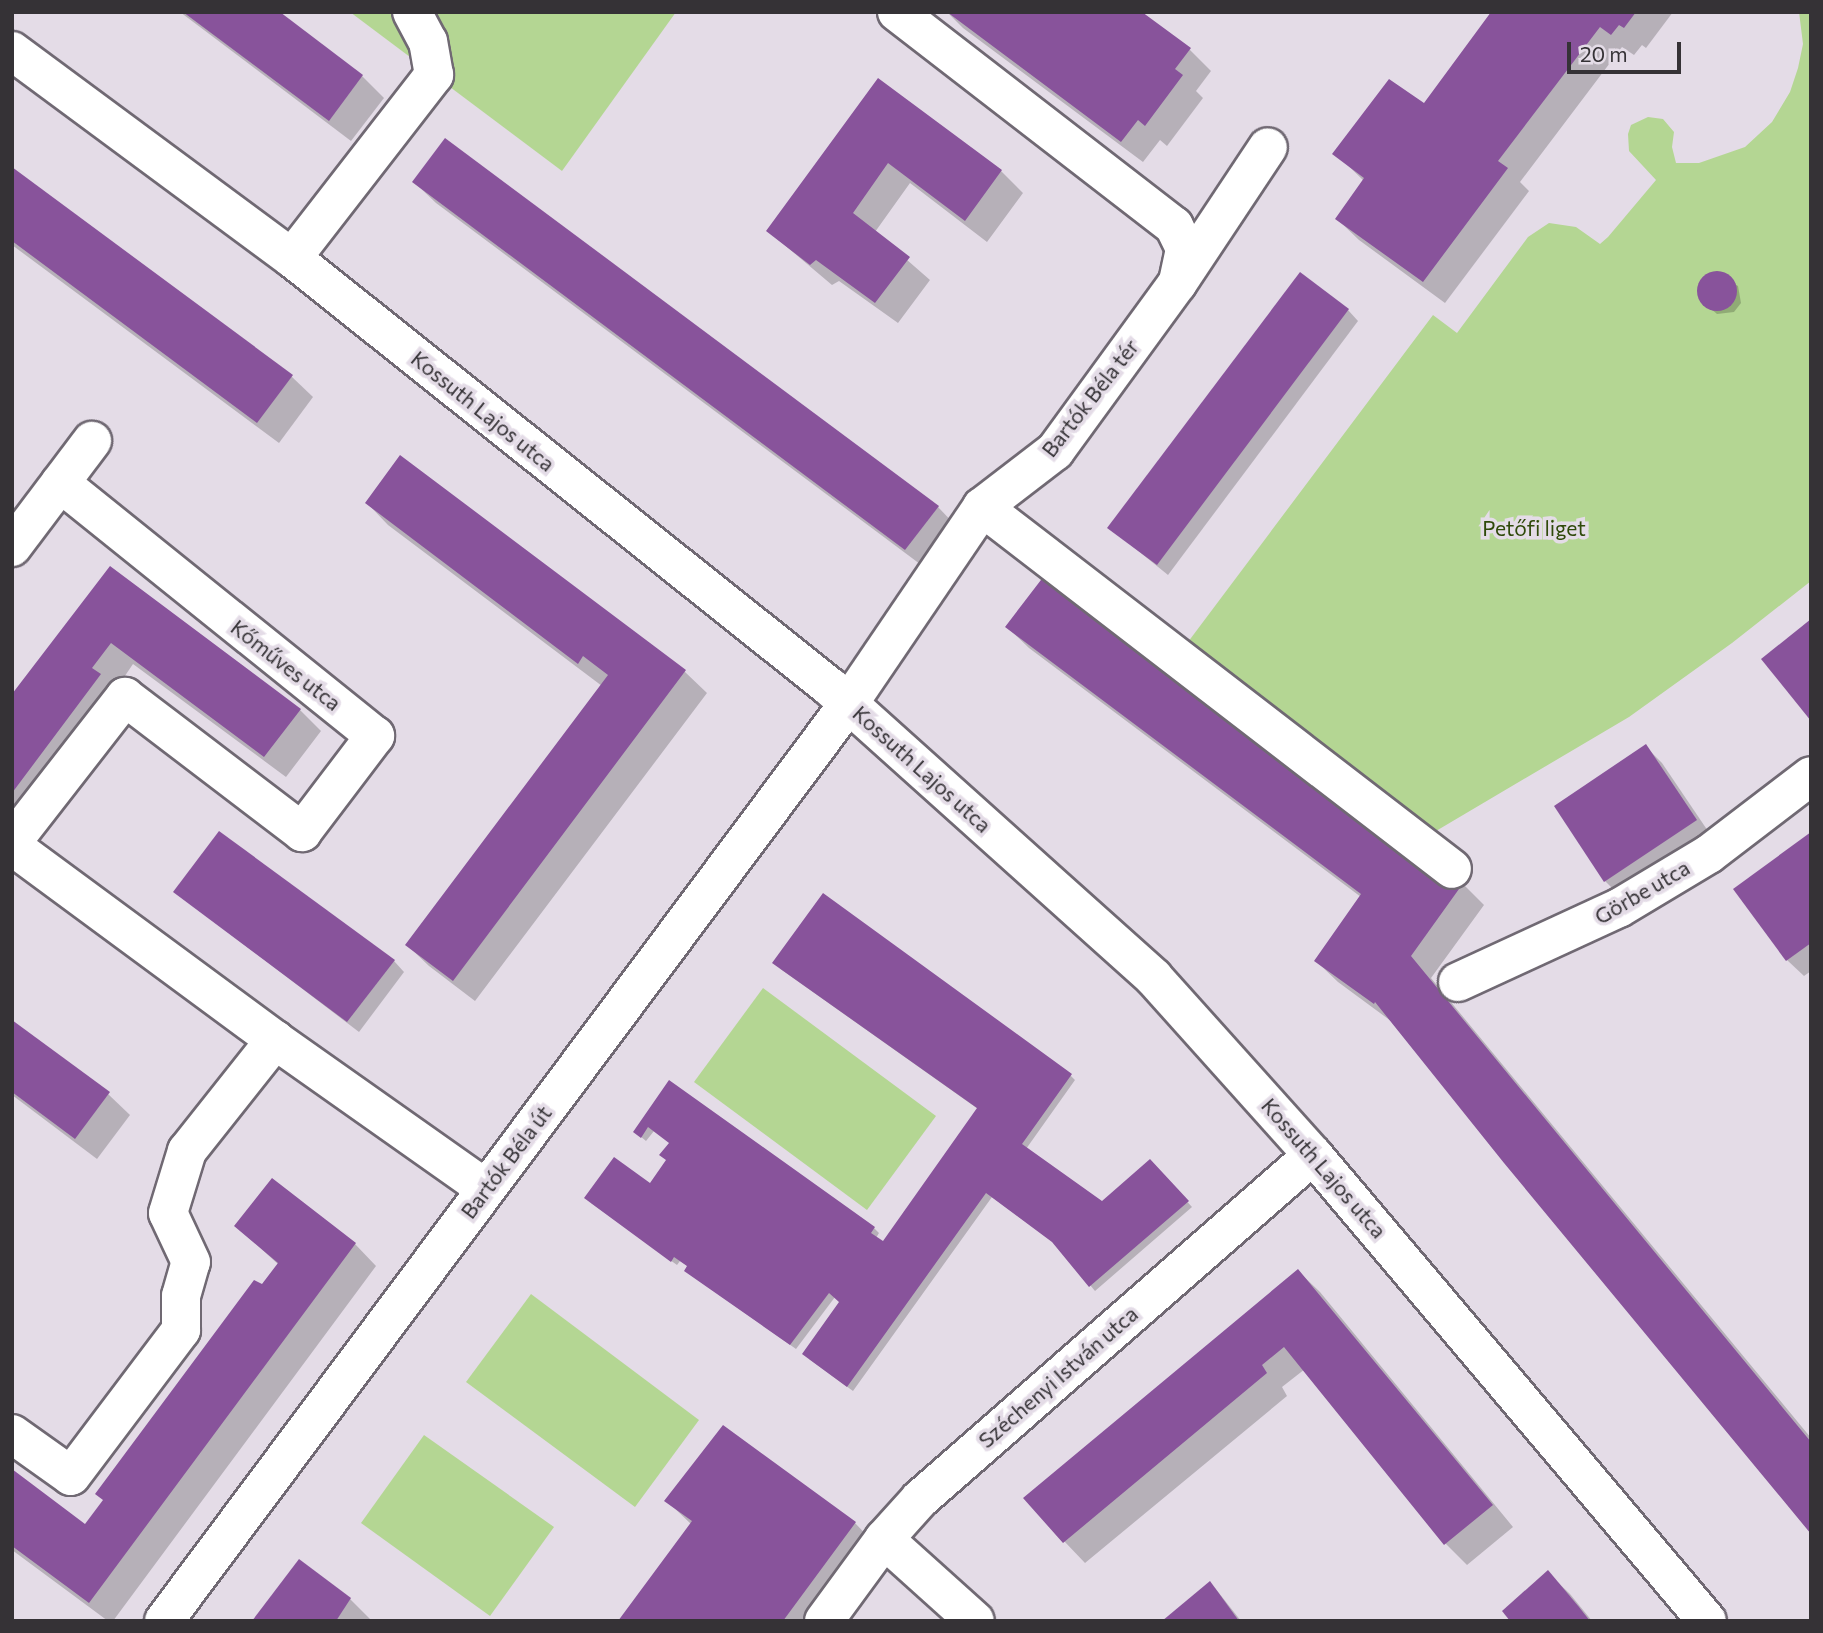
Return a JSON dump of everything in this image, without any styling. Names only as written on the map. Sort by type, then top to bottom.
[{"type":"street","points":[[292,258],[434,75],[428,42],[412,12]]},
{"type":"street","points":[[897,12],[1174,226],[1185,249],[1177,284]]},
{"type":"street","name":"Kossuth Lajos utca","points":[[12,51],[292,258],[849,704],[1154,978],[1313,1155],[1707,1621]]},
{"type":"street","name":"Bartók Béla tér","points":[[849,704],[982,507],[1055,451],[1177,284],[1268,147]]},
{"type":"street","points":[[12,547],[92,441]]},
{"type":"street","name":"Kőműves utca","points":[[12,844],[125,697],[302,832],[375,736],[60,483]]},
{"type":"street","points":[[982,507],[1452,869]]},
{"type":"street","name":"Bartók Béla út","points":[[164,1621],[849,704]]},
{"type":"street","name":"Görbe utca","points":[[1458,982],[1619,908],[1709,854],[1811,776]]},
{"type":"street","points":[[12,844],[275,1040],[486,1189]]},
{"type":"street","points":[[12,1434],[49,1463],[71,1476],[181,1330],[181,1296],[191,1262],[168,1213],[187,1151],[275,1040]]},
{"type":"street","name":"Széchenyi István utca","points":[[824,1621],[884,1539],[920,1499],[1313,1155]]},
{"type":"street","points":[[884,1539],[975,1621]]},
{"type":"green space","points":[[350,12],[676,12],[562,171]]},
{"type":"green space","name":"Petőfi liget","points":[[1799,12],[1811,12],[1811,581],[1732,643],[1629,717],[1436,831],[1188,642],[1433,315],[1457,333],[1528,237],[1549,223],[1576,227],[1600,244],[1608,237],[1656,180],[1629,151],[1628,134],[1631,125],[1648,117],[1663,119],[1674,132],[1672,147],[1676,163],[1699,163],[1745,147],[1772,122],[1790,92],[1798,68],[1803,44]]},
{"type":"green space","points":[[763,988],[936,1116],[867,1210],[694,1082]]},
{"type":"green space","points":[[531,1294],[699,1420],[635,1507],[466,1382]]},
{"type":"green space","points":[[424,1435],[554,1527],[490,1616],[361,1523]]},
{"type":"building","points":[[183,12],[280,12],[363,75],[329,121]]},
{"type":"building","points":[[947,12],[1142,12],[1191,48],[1175,69],[1183,75],[1145,126],[1138,120],[1121,142]]},
{"type":"building","points":[[1491,12],[1636,12],[1624,28],[1619,25],[1611,35],[1600,27],[1498,161],[1508,168],[1423,282],[1335,219],[1364,178],[1332,154],[1389,79],[1424,103]]},
{"type":"building","points":[[878,78],[1002,170],[965,221],[888,163],[853,213],[910,257],[875,303],[816,260],[810,265],[766,231]]},
{"type":"building","points":[[445,138],[939,506],[905,550],[412,182]]},
{"type":"building","points":[[12,167],[293,375],[257,423],[12,241]]},
{"type":"building","points":[[1717,271],[1731,277],[1737,291],[1731,305],[1717,311],[1703,305],[1697,291],[1703,277]]},
{"type":"building","points":[[1300,272],[1349,309],[1157,565],[1107,528]]},
{"type":"building","points":[[400,455],[686,670],[453,981],[405,945],[608,675],[583,656],[578,664],[365,503]]},
{"type":"building","points":[[110,566],[301,709],[264,757],[111,643],[92,668],[101,674],[12,793],[12,694]]},
{"type":"building","points":[[1044,576],[1464,882],[1411,956],[1811,1442],[1811,1534],[1504,1163],[1375,1002],[1374,1004],[1314,961],[1361,894],[1005,627]]},
{"type":"building","points":[[1811,619],[1811,721],[1761,659]]},
{"type":"building","points":[[1646,744],[1697,820],[1604,882],[1554,806]]},
{"type":"building","points":[[219,831],[395,960],[347,1022],[173,892]]},
{"type":"building","points":[[1811,832],[1811,943],[1786,961],[1733,889]]},
{"type":"building","points":[[823,893],[1072,1074],[1022,1144],[1102,1201],[1150,1159],[1189,1201],[1089,1287],[1052,1242],[986,1193],[847,1387],[802,1354],[839,1302],[829,1293],[790,1345],[684,1271],[687,1266],[674,1257],[671,1262],[584,1198],[614,1157],[650,1183],[666,1160],[659,1155],[669,1143],[648,1127],[641,1138],[633,1132],[669,1080],[875,1227],[871,1233],[883,1241],[977,1108],[772,963]]},
{"type":"building","points":[[12,1020],[110,1092],[75,1139],[12,1092]]},
{"type":"building","points":[[272,1178],[356,1243],[89,1603],[12,1546],[12,1469],[85,1524],[103,1500],[95,1494],[254,1280],[262,1284],[278,1263],[234,1226]]},
{"type":"building","points":[[1298,1269],[1493,1505],[1444,1545],[1284,1347],[1262,1365],[1267,1373],[1063,1543],[1023,1498]]},
{"type":"building","points":[[723,1425],[856,1522],[783,1621],[618,1621],[692,1521],[664,1501]]},
{"type":"building","points":[[299,1559],[351,1598],[336,1621],[252,1621]]},
{"type":"building","points":[[1548,1570],[1590,1621],[1510,1621],[1502,1611]]},
{"type":"building","points":[[1210,1581],[1239,1621],[1162,1621]]}]
